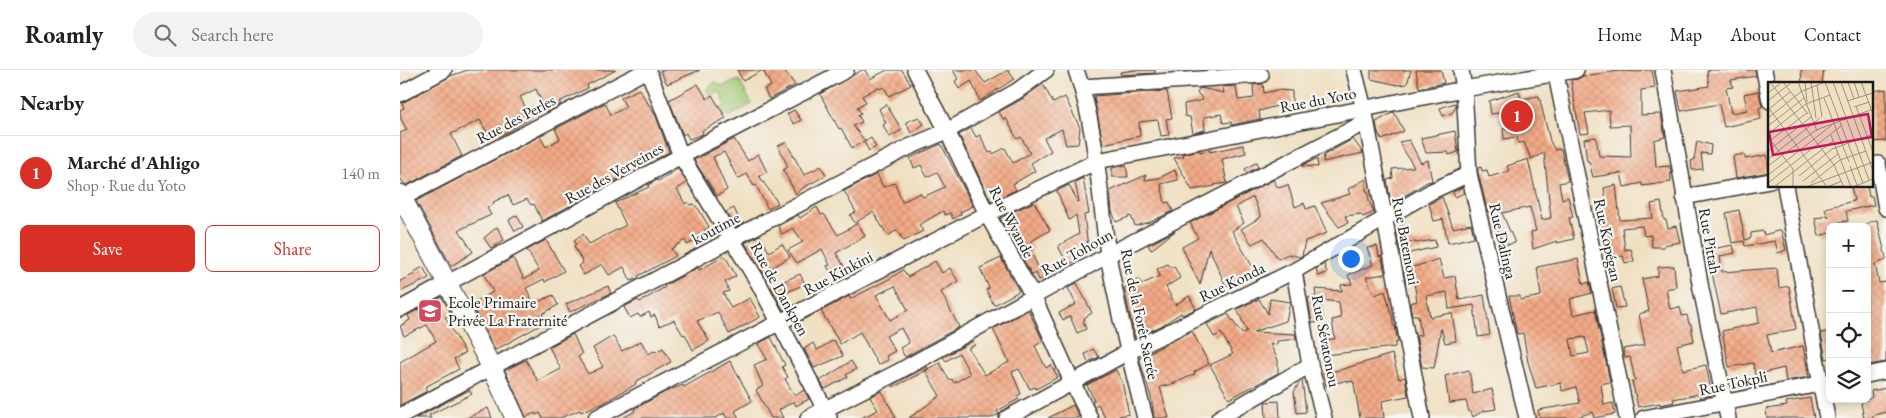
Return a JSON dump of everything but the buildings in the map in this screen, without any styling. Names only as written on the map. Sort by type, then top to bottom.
[{"type":"main road","points":[[401,197],[492,368],[515,418]]},
{"type":"street","points":[[400,94],[444,70]]},
{"type":"street","name":"Rue de Dankpen","points":[[648,70],[681,156],[732,239],[780,323],[827,413]]},
{"type":"street","name":"Rue des Perles","points":[[401,197],[648,70]]},
{"type":"street","name":"Rue des Verveines","points":[[400,309],[681,156],[846,70]]},
{"type":"street","name":"Rue Wyande","points":[[915,70],[987,214],[1033,296],[1090,418]]},
{"type":"street","name":"koutime","points":[[400,416],[732,239],[909,147],[947,131],[1018,90],[1046,70]]},
{"type":"street","name":"Rue de la Forêt Sacrée","points":[[1076,70],[1083,87],[1097,161],[1108,254],[1128,352],[1145,418]]},
{"type":"street","name":"Rue Batemoni","points":[[1354,70],[1365,115],[1422,418]]},
{"type":"street","name":"Rue Dalinga","points":[[1460,70],[1464,89],[1469,174],[1527,418]]},
{"type":"street","name":"Rue du Yoto","points":[[1097,161],[1365,115],[1464,89],[1576,70]]},
{"type":"street","name":"Rue Pittah","points":[[1663,70],[1684,197],[1727,411]]},
{"type":"street","points":[[1764,70],[1768,90]]},
{"type":"street","name":"Rue Kopégan","points":[[1556,72],[1627,418]]},
{"type":"street","points":[[1083,87],[1261,75]]},
{"type":"street","name":"Rue Tohoun","points":[[808,418],[827,413],[1108,254],[1365,115]]},
{"type":"street","name":"Rue Kinkini","points":[[596,418],[987,214],[1097,161]]},
{"type":"street","points":[[1879,164],[1886,208]]},
{"type":"street","name":"Rue Konda","points":[[1007,418],[1128,352],[1294,271],[1432,191],[1469,174]]},
{"type":"street","points":[[1684,197],[1768,181]]},
{"type":"street","points":[[1784,188],[1825,383],[1827,418]]},
{"type":"street","name":"Rue Sévatonou","points":[[1294,271],[1310,365],[1324,418]]},
{"type":"street","points":[[1219,418],[1310,365]]},
{"type":"street","points":[[1871,374],[1886,371]]},
{"type":"street","name":"Rue Tokpli","points":[[1644,418],[1727,411],[1825,383]]},
{"type":"green space","points":[[739,80],[752,104],[728,117],[720,109],[726,106],[719,91],[710,96],[706,90],[715,81],[721,86]]},
{"type":"place","name":"Marché d'Ahligo","points":[[1517,116]]},
{"type":"place","name":"Ecole Primaire Privée La Fraternité","points":[[430,311]]}]
